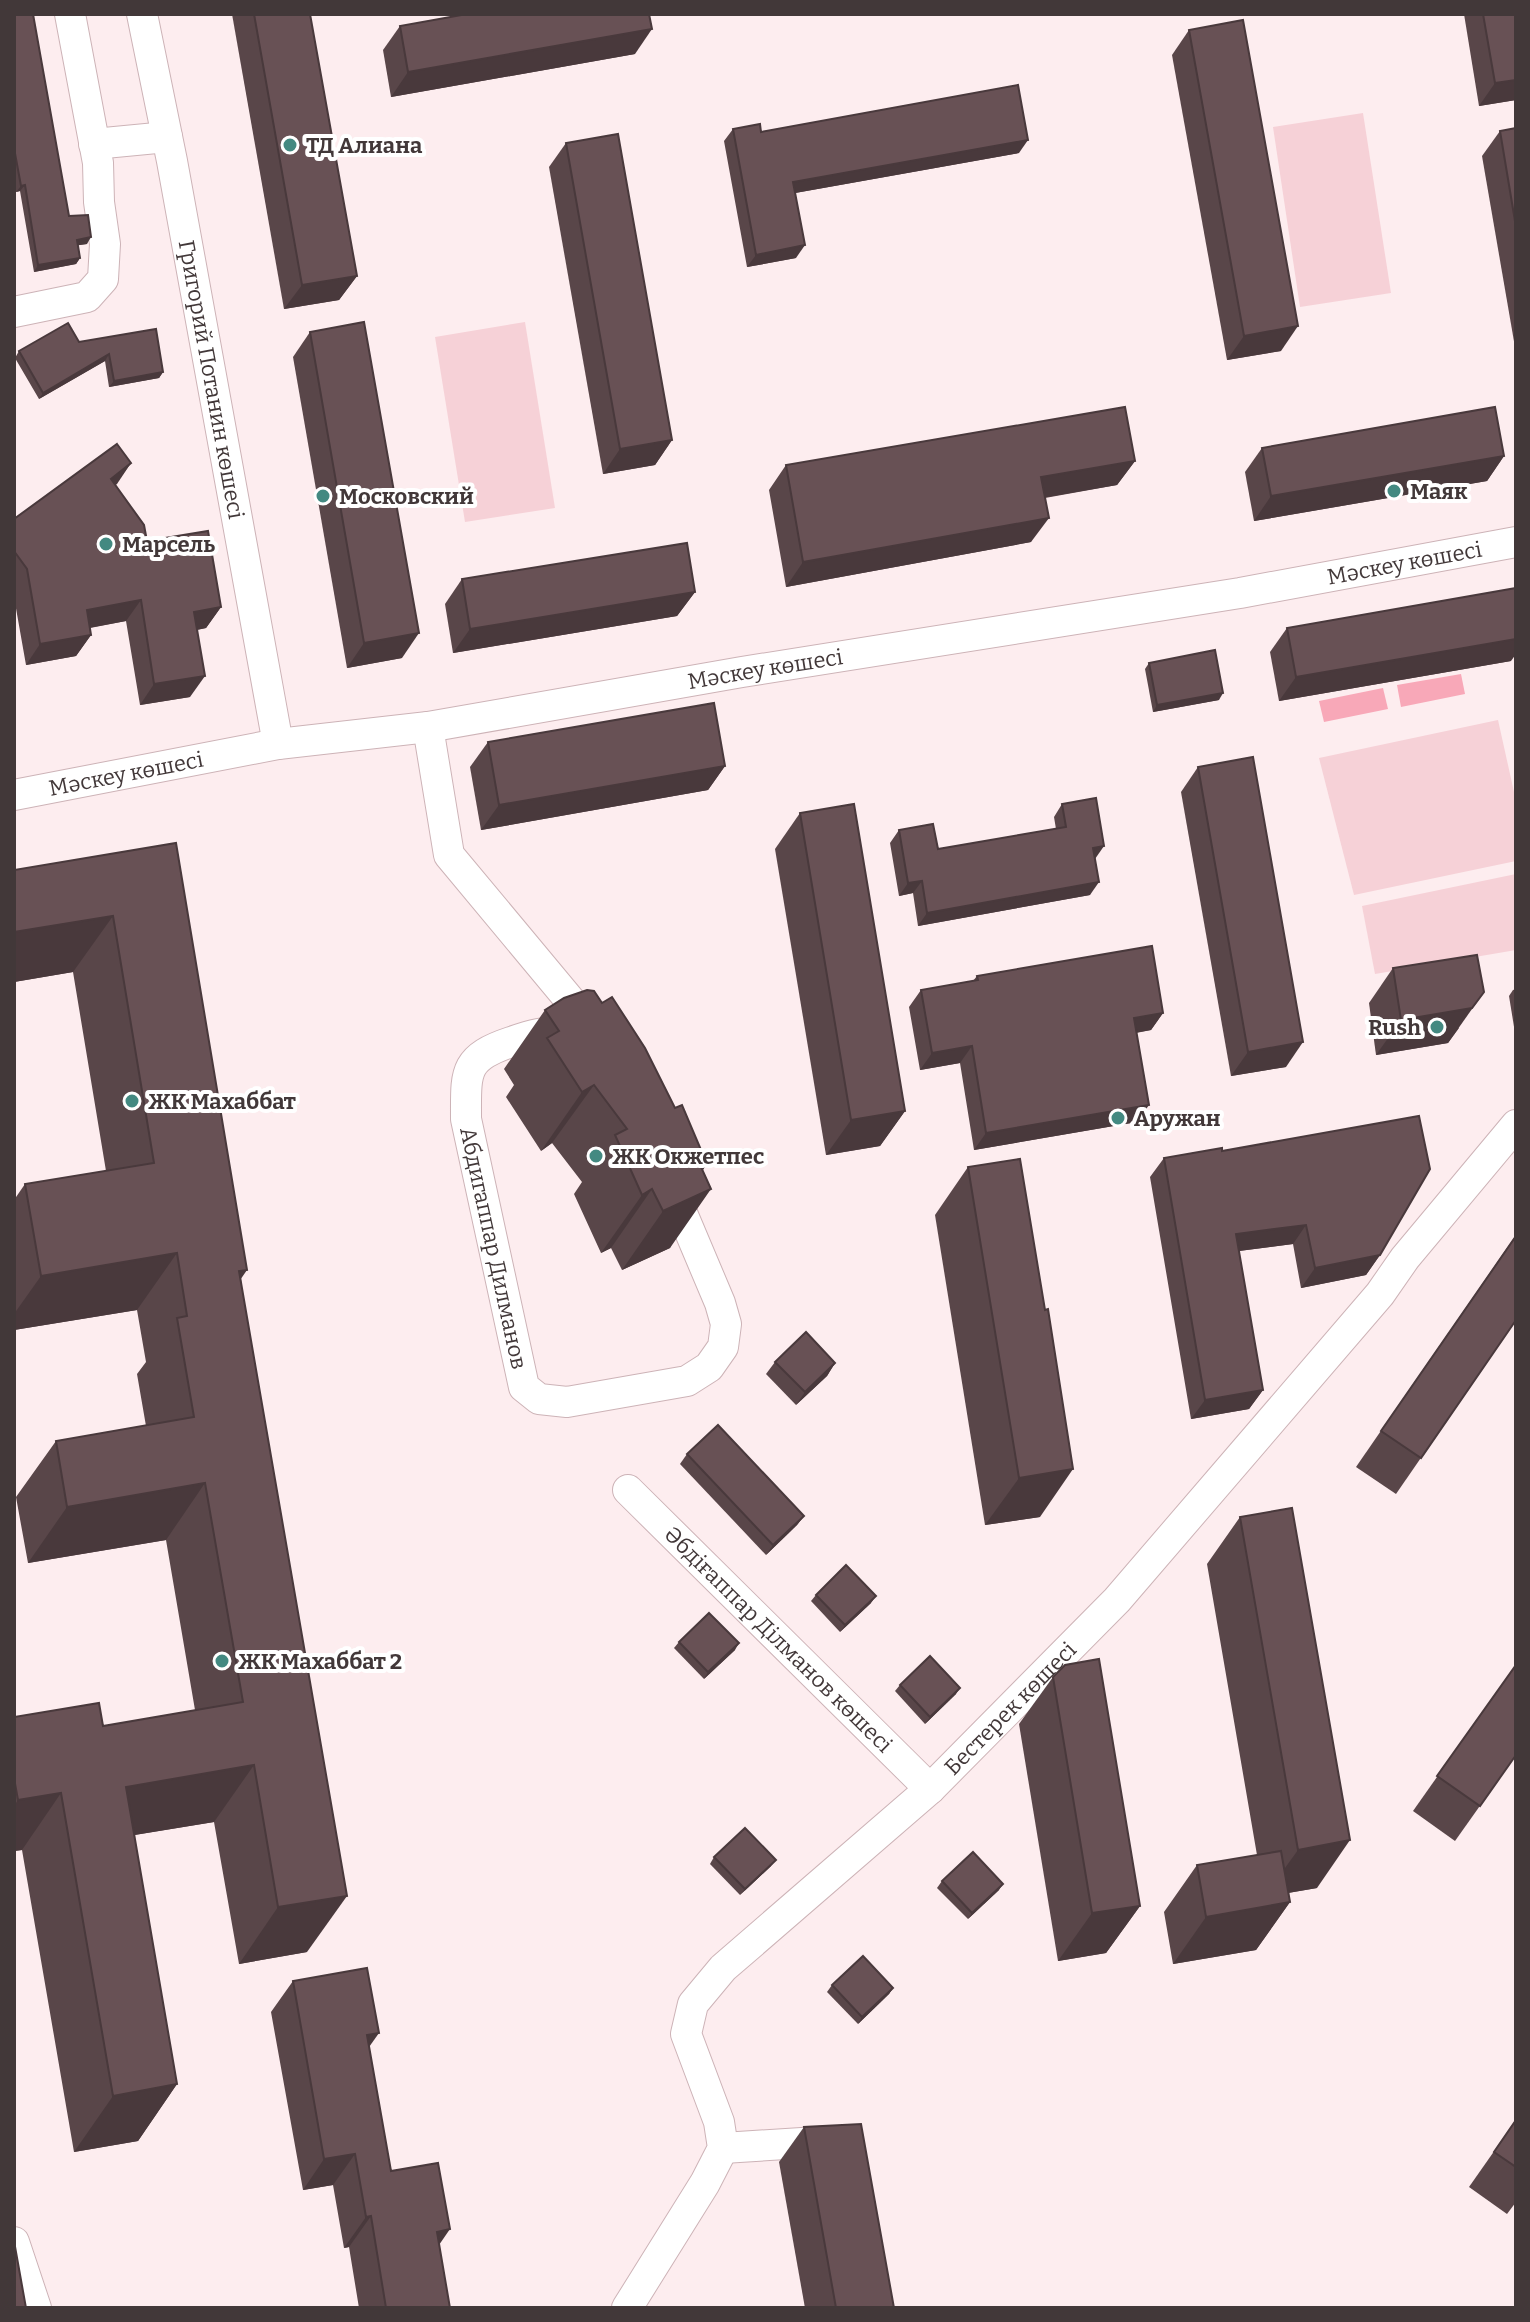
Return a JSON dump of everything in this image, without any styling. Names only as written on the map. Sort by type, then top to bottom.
[{"type":"street","points":[[14,312],[87,297],[103,279],[105,244],[98,163],[70,14]]},
{"type":"street","name":"Григорий Потанин көшесі","points":[[142,14],[278,744]]},
{"type":"street","points":[[94,144],[167,137]]},
{"type":"street","name":"Мәскеу көшесі","points":[[14,795],[278,744],[428,727],[742,672],[1240,593],[1516,542]]},
{"type":"street","name":"Абдигаппар Дилманов","points":[[428,727],[449,855],[603,1038],[543,1031],[484,1051],[472,1065],[466,1085],[466,1119],[524,1387],[539,1399],[567,1402],[687,1381],[709,1367],[723,1347],[726,1324],[720,1303],[660,1161]]},
{"type":"street","name":"Бестерек көшесі","points":[[723,2148],[719,2122],[686,2034],[693,2004],[723,1968],[930,1789],[1117,1600],[1380,1294],[1405,1258],[1516,1125]]},
{"type":"street","name":"Әбдіғаппар Ділманов көшесі","points":[[628,1490],[930,1789]]},
{"type":"street","points":[[627,2308],[705,2183],[723,2148],[847,2140]]},
{"type":"street","points":[[14,2242],[36,2308]]},
{"type":"shaded area","points":[[1363,113],[1391,293],[1300,307],[1273,127]]},
{"type":"shaded area","points":[[525,322],[555,508],[465,522],[435,337]]},
{"type":"shaded area","points":[[1461,674],[1465,694],[1401,707],[1397,685]]},
{"type":"shaded area","points":[[1383,688],[1388,709],[1324,722],[1319,701]]},
{"type":"shaded area","points":[[1498,720],[1516,801],[1516,861],[1354,895],[1319,758]]},
{"type":"shaded area","points":[[1516,874],[1516,950],[1375,974],[1362,906]]},
{"type":"building","points":[[14,14],[33,14],[69,216],[88,215],[91,237],[77,240],[80,258],[38,265],[25,185],[21,186],[14,148]]},
{"type":"building","points":[[254,14],[310,14],[357,276],[302,285]]},
{"type":"building","points":[[467,14],[649,14],[652,29],[408,72],[400,26]]},
{"type":"building","points":[[1483,14],[1516,14],[1516,80],[1495,83]]},
{"type":"building","points":[[1243,20],[1298,326],[1244,336],[1189,30]]},
{"type":"building","points":[[1018,85],[1028,140],[793,182],[805,245],[756,255],[733,129],[760,124],[761,132]]},
{"type":"building","points":[[1516,128],[1516,227],[1500,131]]},
{"type":"building","points":[[618,134],[672,440],[620,449],[566,143]]},
{"type":"building","points":[[364,322],[419,633],[364,643],[310,332]]},
{"type":"building","points":[[68,323],[79,342],[156,329],[163,372],[114,381],[109,354],[43,393],[19,351]]},
{"type":"building","points":[[1125,407],[1135,461],[1041,477],[1049,518],[803,562],[786,465]]},
{"type":"building","points":[[1495,407],[1504,456],[1271,496],[1262,448]]},
{"type":"building","points":[[117,444],[131,463],[111,479],[144,525],[147,541],[208,531],[221,607],[194,612],[205,676],[154,684],[141,600],[87,610],[91,635],[40,644],[27,569],[14,551],[14,519]]},
{"type":"building","points":[[687,543],[695,592],[470,629],[462,579]]},
{"type":"building","points":[[1516,588],[1516,639],[1296,677],[1287,628]]},
{"type":"building","points":[[1215,650],[1223,693],[1157,705],[1149,663]]},
{"type":"building","points":[[714,703],[725,766],[499,805],[488,742]]},
{"type":"building","points":[[1253,757],[1303,1042],[1248,1052],[1198,767]]},
{"type":"building","points":[[1096,798],[1104,846],[1093,848],[1099,882],[927,913],[922,881],[908,883],[899,830],[933,824],[938,849],[1066,827],[1062,804]]},
{"type":"building","points":[[854,804],[905,1111],[851,1120],[800,813]]},
{"type":"building","points":[[176,843],[247,1270],[239,1271],[347,1896],[278,1907],[254,1765],[126,1787],[177,2084],[113,2096],[61,1793],[18,1800],[14,1778],[14,1717],[99,1703],[103,1726],[243,1702],[205,1483],[67,1507],[56,1441],[194,1417],[177,1318],[187,1316],[177,1253],[41,1276],[25,1184],[154,1163],[113,916],[14,932],[14,870]]},
{"type":"building","points":[[1152,946],[1163,1013],[1134,1018],[1149,1105],[986,1133],[972,1046],[932,1053],[921,990],[978,980],[977,976]]},
{"type":"building","points":[[1477,955],[1484,992],[1472,1008],[1401,1020],[1393,968]]},
{"type":"building","points":[[587,990],[594,991],[602,1003],[612,997],[645,1048],[675,1108],[682,1105],[707,1164],[701,1167],[711,1189],[663,1211],[652,1189],[642,1195],[615,1135],[627,1129],[594,1085],[582,1092],[547,1038],[559,1031],[545,1010],[564,998]]},
{"type":"building","points":[[1419,1116],[1430,1169],[1380,1255],[1315,1268],[1306,1225],[1236,1234],[1263,1390],[1205,1400],[1164,1158],[1222,1148],[1222,1151]]},
{"type":"building","points":[[1020,1159],[1073,1469],[1019,1478],[968,1167]]},
{"type":"building","points":[[1516,1236],[1516,1320],[1421,1458],[1381,1431]]},
{"type":"building","points":[[806,1332],[835,1363],[805,1392],[775,1362]]},
{"type":"building","points":[[718,1425],[804,1516],[773,1545],[687,1454]]},
{"type":"building","points":[[1292,1508],[1350,1840],[1298,1850],[1240,1517]]},
{"type":"building","points":[[846,1565],[876,1596],[845,1625],[816,1595]]},
{"type":"building","points":[[709,1613],[739,1643],[708,1672],[679,1642]]},
{"type":"building","points":[[930,1656],[960,1688],[930,1717],[900,1685]]},
{"type":"building","points":[[1099,1659],[1140,1906],[1092,1913],[1053,1677],[1065,1665]]},
{"type":"building","points":[[1516,1665],[1516,1755],[1480,1806],[1437,1776]]},
{"type":"building","points":[[745,1828],[776,1860],[745,1889],[714,1857]]},
{"type":"building","points":[[1281,1851],[1290,1902],[1206,1917],[1197,1865]]},
{"type":"building","points":[[973,1852],[1003,1884],[972,1913],[942,1881]]},
{"type":"building","points":[[863,1956],[893,1988],[862,2017],[832,1985]]},
{"type":"building","points":[[367,1968],[379,2033],[367,2035],[391,2171],[438,2163],[450,2229],[437,2232],[450,2308],[386,2308],[371,2216],[366,2217],[355,2154],[324,2159],[293,1981]]},
{"type":"building","points":[[1516,2120],[1516,2167],[1494,2152]]},
{"type":"building","points":[[861,2124],[894,2308],[836,2308],[804,2127]]},
{"type":"building","points":[[14,2241],[26,2308],[14,2308]]},
{"type":"place","name":"ТД Алиана","points":[[290,145]]},
{"type":"place","name":"Маяк","points":[[1394,491]]},
{"type":"place","name":"Московский","points":[[323,496]]},
{"type":"place","name":"Марсель","points":[[106,544]]},
{"type":"place","name":"Rush","points":[[1437,1027]]},
{"type":"place","name":"ЖК Махаббат","points":[[132,1101]]},
{"type":"place","name":"Аружан","points":[[1118,1118]]},
{"type":"place","name":"ЖК Окжетпес","points":[[596,1156]]},
{"type":"place","name":"ЖК Махаббат 2","points":[[222,1661]]}]
